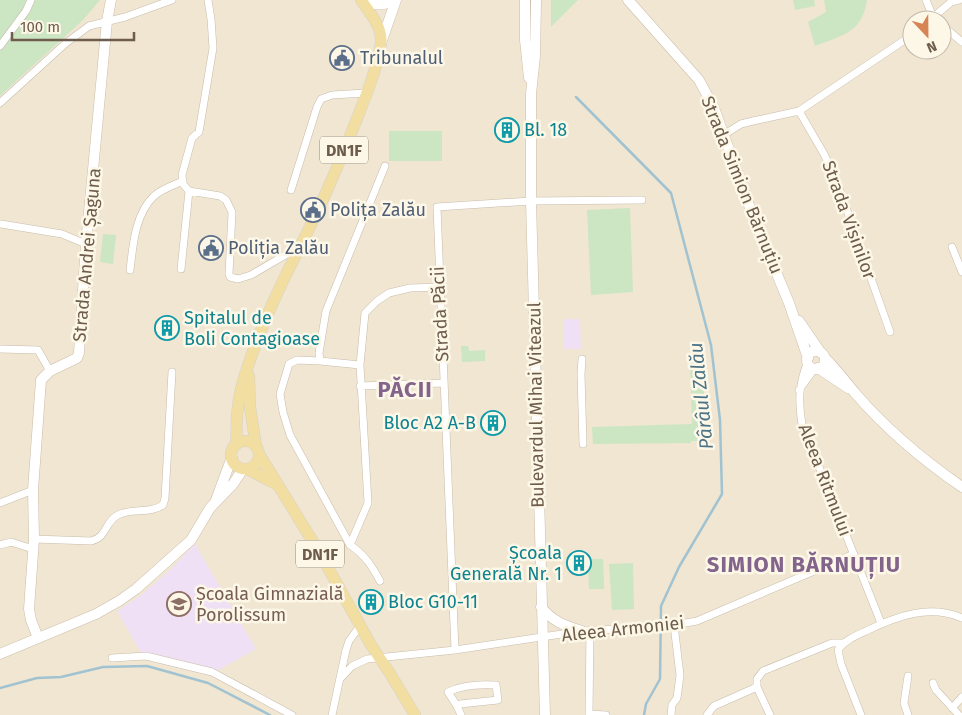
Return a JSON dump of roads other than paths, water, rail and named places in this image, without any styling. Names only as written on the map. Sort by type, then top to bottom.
[{"type":"main road","name":"DN1F","points":[[232,457],[236,445],[238,407],[242,383],[250,359],[268,311],[332,178],[366,93],[380,49],[381,37],[379,28],[367,5],[361,0]]},
{"type":"main road","name":"DN1F","points":[[250,359],[249,398],[257,450],[318,550],[360,626],[416,715]]},
{"type":"main road","points":[[236,445],[248,442],[257,450],[257,462],[251,468],[245,469]]},
{"type":"main road","points":[[232,457],[235,465],[276,484]]},
{"type":"street","points":[[0,46],[26,11],[31,0]]},
{"type":"street","name":"Strada Andrei Șaguna","points":[[50,371],[77,358],[79,352],[86,244],[107,21],[112,0]]},
{"type":"street","points":[[0,103],[66,43],[89,26],[172,0]]},
{"type":"street","points":[[208,0],[213,48],[199,132],[192,138],[182,175],[183,184],[189,191],[220,196],[226,200],[232,212],[230,277],[238,279],[252,275],[300,247]]},
{"type":"street","points":[[367,5],[378,5],[394,0]]},
{"type":"street","points":[[380,49],[394,0]]},
{"type":"street","name":"Bulevardul Mihai Viteazul","points":[[525,0],[526,54],[531,94]]},
{"type":"street","name":"Bulevardul Mihai Viteazul","points":[[536,0],[535,56],[531,94],[531,201],[545,715]]},
{"type":"street","name":"Strada Simion Bărnuțiu","points":[[628,0],[699,80],[714,108],[725,134],[754,220],[812,364],[855,393],[912,449],[962,487]]},
{"type":"street","points":[[943,10],[951,2],[959,0]]},
{"type":"street","points":[[367,5],[376,20],[381,22],[387,20],[390,14]]},
{"type":"street","points":[[952,34],[962,42]]},
{"type":"street","points":[[725,134],[741,124],[799,111],[902,42]]},
{"type":"street","points":[[291,190],[321,99],[332,95],[366,93]]},
{"type":"street","name":"Strada Vișinilor","points":[[799,111],[824,154],[838,185],[890,332]]},
{"type":"street","points":[[320,361],[319,353],[326,311],[385,166]]},
{"type":"street","points":[[130,270],[135,235],[145,206],[156,194],[183,181]]},
{"type":"street","points":[[181,269],[189,191]]},
{"type":"street","name":"Strada Păcii","points":[[455,650],[436,206],[531,201],[642,200]]},
{"type":"street","points":[[1,224],[62,234],[86,244]]},
{"type":"street","points":[[952,247],[962,272]]},
{"type":"street","points":[[350,545],[368,503],[360,386],[360,365],[366,313],[376,301],[389,293],[410,288],[439,287]]},
{"type":"street","name":"Strada Simion Bărnuțiu","points":[[790,307],[823,356],[846,380],[855,393]]},
{"type":"street","points":[[0,349],[38,350],[50,371],[41,380],[33,490],[33,544],[29,608],[31,620],[38,638]]},
{"type":"street","points":[[812,352],[823,356],[824,364],[812,364],[812,352]]},
{"type":"street","points":[[582,359],[583,444]]},
{"type":"street","points":[[360,365],[297,360],[289,364],[280,394],[290,435],[350,545],[361,552],[370,562],[380,581]]},
{"type":"street","name":"Aleea Ritmului","points":[[812,364],[801,378],[799,391],[800,414],[804,432],[881,623]]},
{"type":"street","points":[[0,544],[11,542],[33,544],[97,540],[101,537],[110,519],[120,514],[158,508],[163,505],[165,498],[172,372]]},
{"type":"street","points":[[360,386],[443,383]]},
{"type":"street","points":[[0,654],[96,614],[136,589],[192,540],[216,501],[232,457]]},
{"type":"street","points":[[216,501],[245,469]]},
{"type":"street","points":[[0,503],[33,490]]},
{"type":"street","name":"Aleea Armoniei","points":[[340,679],[346,671],[360,661],[455,650],[586,630],[671,626],[697,621],[854,554]]},
{"type":"street","points":[[541,606],[556,621],[586,630],[589,715],[606,715]]},
{"type":"street","points":[[770,715],[757,687],[757,679],[763,671],[832,643],[843,642],[881,623],[912,612],[935,611],[954,614],[962,618]]},
{"type":"street","points":[[332,715],[349,641],[360,626]]},
{"type":"street","points":[[671,626],[680,675],[677,698],[672,705],[671,715]]},
{"type":"street","points":[[843,642],[838,650],[841,664],[861,715]]},
{"type":"street","points":[[112,658],[146,656],[212,672],[292,715]]},
{"type":"street","points":[[908,676],[904,703],[908,715]]},
{"type":"street","points":[[933,683],[936,690],[959,715]]},
{"type":"street","points":[[457,706],[460,704],[498,700],[496,685],[486,684],[456,688],[448,692],[461,715]]},
{"type":"street","points":[[707,715],[714,706],[757,687]]},
{"type":"street","points":[[952,708],[962,697]]},
{"type":"waterway","name":"Pârâul Zalău","points":[[576,97],[671,193],[711,345],[720,420],[722,494],[679,567],[661,606],[660,679],[646,704],[644,715]]},
{"type":"waterway","points":[[0,688],[37,678],[61,677],[103,667],[147,666],[208,683],[270,715]]},
{"type":"place","name":"Tribunalul","points":[[342,58]]},
{"type":"place","name":"Bl. 18","points":[[507,130]]},
{"type":"place","name":"Polița Zalău","points":[[313,210]]},
{"type":"place","name":"Poliția Zalău","points":[[211,248]]},
{"type":"place","name":"Spitalul de Boli Contagioase","points":[[167,328]]},
{"type":"place","name":"Bloc A2 A-B","points":[[493,423]]},
{"type":"place","name":"Școala Generală Nr. 1","points":[[579,563]]},
{"type":"place","name":"Bloc G10-11","points":[[371,602]]},
{"type":"place","name":"Școala Gimnazială Porolissum","points":[[179,604]]},
{"type":"district","name":"PĂCII","points":[[405,389]]},
{"type":"district","name":"SIMION BĂRNUȚIU","points":[[804,564]]}]
